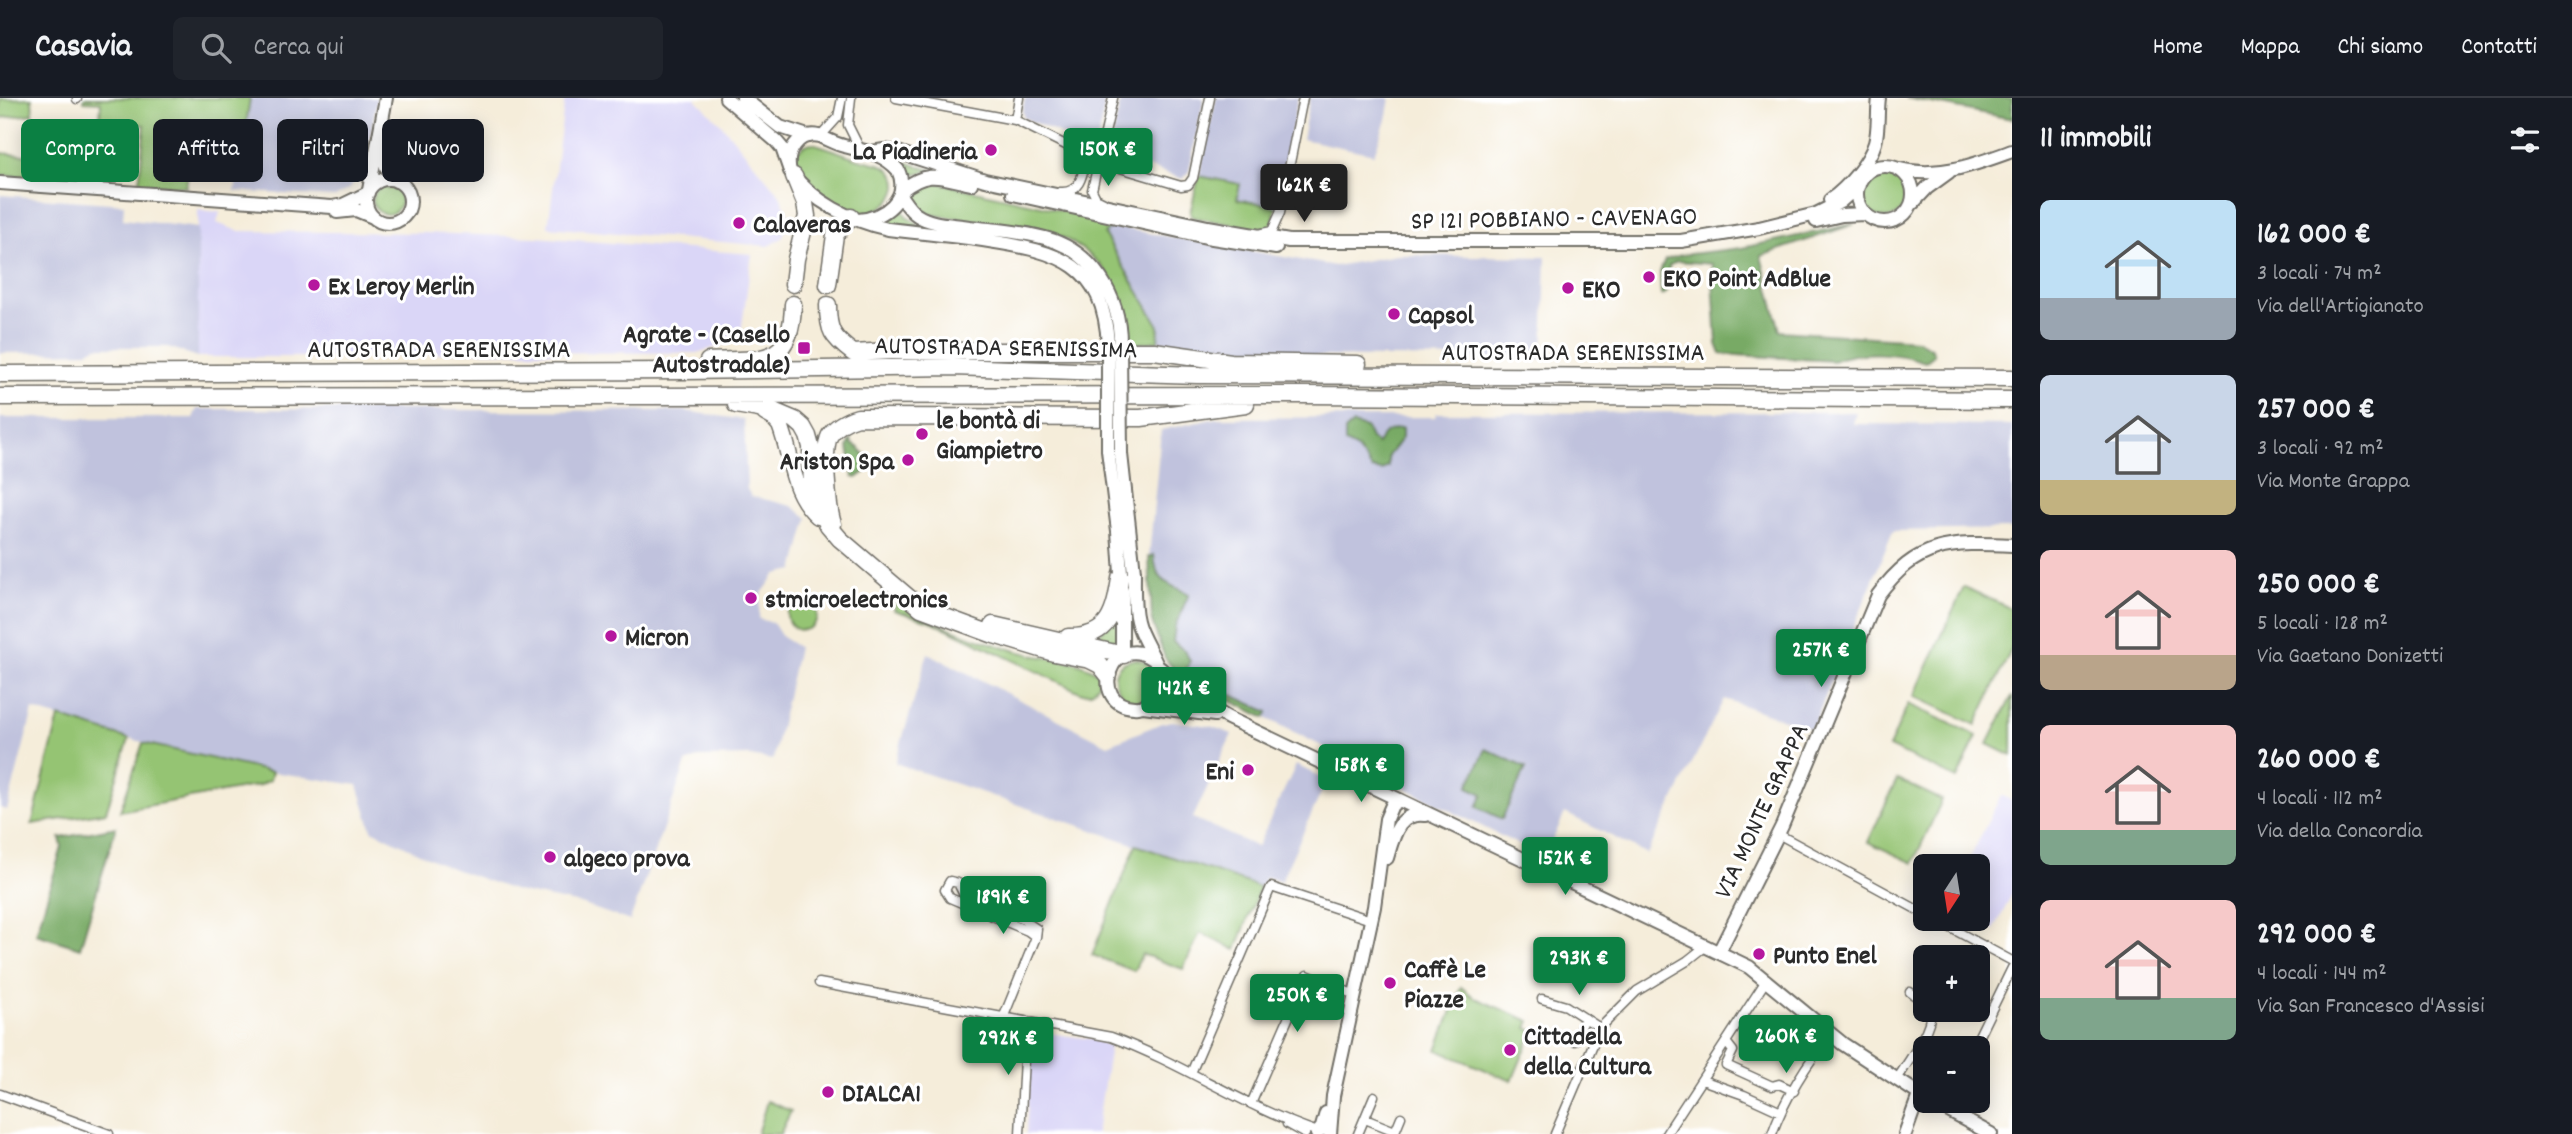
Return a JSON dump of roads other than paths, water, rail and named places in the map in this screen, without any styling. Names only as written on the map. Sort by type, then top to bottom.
[{"type":"highway","points":[[792,172],[805,203],[807,216],[796,259],[793,284]]},
{"type":"highway","points":[[828,285],[835,235],[854,219]]},
{"type":"highway","points":[[686,371],[696,361],[752,359],[775,354],[785,344],[791,332],[793,304]]},
{"type":"highway","points":[[828,304],[830,331],[853,353],[1154,351],[1231,362],[1387,365],[1443,375]]},
{"type":"highway","name":"AUTOSTRADA SERENISSIMA","points":[[0,374],[953,367],[1197,374],[2012,378]]},
{"type":"highway","points":[[840,539],[831,519],[828,499],[827,446],[834,431],[858,417],[1141,418],[1305,395]]},
{"type":"highway","name":"AUTOSTRADA SERENISSIMA","points":[[0,397],[1305,395],[2012,400]]},
{"type":"highway","points":[[457,396],[746,405],[790,418],[807,432],[811,447],[812,494],[828,525]]},
{"type":"highway","points":[[1908,399],[1938,408],[2012,410]]},
{"type":"highway","points":[[746,405],[769,415],[780,425],[801,498],[840,539],[896,588],[929,612],[1019,643],[1093,661],[1108,675]]},
{"type":"highway","points":[[1042,636],[1077,638],[1100,631],[1111,617],[1127,573]]},
{"type":"highway","points":[[929,612],[1123,655]]},
{"type":"main road","points":[[373,217],[367,204],[386,98]]},
{"type":"main road","points":[[726,98],[776,141],[782,148],[792,172],[833,208],[854,219],[888,229],[1020,246],[1056,255],[1077,270],[1096,293],[1114,345]]},
{"type":"main road","points":[[743,98],[779,127],[886,159],[898,170],[901,180],[900,193],[912,211],[928,220],[1048,239],[1070,249],[1092,267],[1107,288],[1118,318],[1108,450],[1118,531],[1137,622],[1162,680],[1160,691],[1153,700],[1143,706]]},
{"type":"main road","points":[[1871,170],[1881,149],[1880,98]]},
{"type":"main road","points":[[1759,228],[1811,210],[1839,193],[1873,149],[1880,98]]},
{"type":"main road","points":[[381,137],[382,143]]},
{"type":"main road","points":[[792,172],[792,147],[798,141],[814,137]]},
{"type":"main road","name":"SP 121 POBBIANO - CAVENAGO","points":[[866,151],[892,150],[976,177],[1036,190],[1088,195],[1123,209],[1208,228],[1273,240],[1321,242],[1658,242],[1707,238],[1759,228],[1825,210],[1840,202],[1871,170],[1883,166],[1924,173],[1952,170],[2012,153]]},
{"type":"main road","points":[[1896,168],[1910,181],[1914,194],[1912,203]]},
{"type":"main road","name":"SP 121 POBBIANO - CAVENAGO","points":[[854,219],[885,213],[894,205],[900,193],[916,179],[929,175],[1200,236],[1253,245],[1299,249],[1679,248],[1713,245],[1768,234],[1842,215],[1865,214],[1880,222],[1893,221],[1906,214],[1912,203],[1927,188],[1952,170]]},
{"type":"main road","points":[[0,183],[332,207],[343,205],[369,192],[382,182]]},
{"type":"main road","points":[[168,197],[183,202],[322,212],[356,210],[389,222],[405,215],[410,203],[405,187],[398,182]]},
{"type":"main road","points":[[1858,185],[1858,201],[1865,214]]},
{"type":"main road","points":[[1007,192],[1073,204],[1088,195]]},
{"type":"main road","name":"VIA MONTE GRAPPA","points":[[1718,952],[1778,834],[1870,612],[1888,581],[1909,560],[1921,553],[1979,543],[2012,545]]},
{"type":"main road","points":[[1123,655],[1127,573]]},
{"type":"main road","points":[[1228,718],[1188,711],[1131,707],[1118,702],[1109,689],[1108,675],[1113,664],[1123,655],[1139,653],[1156,664],[1188,695],[1228,718],[1749,967],[1767,979],[1831,1035],[1913,1091]]},
{"type":"main road","points":[[1353,778],[1378,799],[1386,819]]},
{"type":"main road","points":[[1320,1133],[1333,1096],[1371,920],[1386,819],[1392,805],[1400,800]]},
{"type":"main road","points":[[1376,896],[1400,809],[1400,800]]},
{"type":"main road","points":[[1390,848],[1401,822],[1407,816],[1416,814],[1439,819]]},
{"type":"main road","points":[[1905,1134],[1917,1113]]},
{"type":"main road","points":[[1958,1113],[1991,1134]]},
{"type":"street","points":[[814,137],[838,117],[842,98]]},
{"type":"street","points":[[850,98],[848,125],[866,151]]},
{"type":"street","points":[[896,98],[1015,120],[1100,162],[1168,184],[1188,185],[1194,174],[1210,98]]},
{"type":"street","points":[[1015,120],[1019,98]]},
{"type":"street","points":[[1088,195],[1100,162],[1113,98]]},
{"type":"street","points":[[1208,228],[1266,233],[1274,229],[1280,213],[1303,98]]},
{"type":"street","points":[[1036,190],[1065,193],[1073,190],[1079,184],[1087,154]]},
{"type":"street","points":[[1280,213],[1280,226],[1284,234],[1321,242]]},
{"type":"street","points":[[1778,834],[1913,907]]},
{"type":"street","points":[[1004,1016],[1036,937],[1037,929],[1022,919],[965,897],[958,883],[950,881],[946,885],[945,890],[950,898],[1028,931],[1036,937]]},
{"type":"street","points":[[1191,1073],[1271,887],[1371,920]]},
{"type":"street","points":[[1956,931],[2012,961]]},
{"type":"street","points":[[1555,1134],[1600,1028],[1637,991],[1688,961],[1706,946]]},
{"type":"street","points":[[1979,1036],[2012,968]]},
{"type":"street","points":[[1251,1104],[1307,975],[1355,996]]},
{"type":"street","points":[[1667,1134],[1767,979]]},
{"type":"street","points":[[818,983],[1111,1037],[1191,1073],[1273,1115],[1320,1133]]},
{"type":"street","points":[[1542,999],[1566,1006],[1600,1028]]},
{"type":"street","points":[[1575,1041],[1585,1018]]},
{"type":"street","points":[[1020,1134],[1026,1021]]},
{"type":"street","points":[[1896,1081],[1929,1022]]},
{"type":"street","points":[[1772,1134],[1781,1112],[1816,1054],[1831,1035]]},
{"type":"street","points":[[1726,1042],[1733,1051],[1726,1065],[1772,1086],[1779,1084],[1794,1091]]},
{"type":"street","points":[[1702,1080],[1781,1112]]},
{"type":"street","points":[[0,1094],[109,1134]]},
{"type":"street","points":[[1358,1134],[1374,1096]]},
{"type":"street","points":[[1365,1119],[1395,1133],[1401,1117]]},
{"type":"place","name":"La Piadineria","points":[[991,150]]},
{"type":"place","name":"Calaveras","points":[[739,223]]},
{"type":"place","name":"EKO Point AdBlue","points":[[1649,277]]},
{"type":"place","name":"Ex Leroy Merlin","points":[[314,285]]},
{"type":"place","name":"EKO","points":[[1568,288]]},
{"type":"place","name":"Capsol","points":[[1394,314]]},
{"type":"place","name":"Agrate - (Casello Autostradale)","points":[[804,348]]},
{"type":"place","name":"le bontà di Giampietro","points":[[922,434]]},
{"type":"place","name":"Ariston Spa","points":[[908,460]]},
{"type":"place","name":"stmicroelectronics","points":[[751,598]]},
{"type":"place","name":"Micron","points":[[611,636]]},
{"type":"place","name":"Eni","points":[[1248,770]]},
{"type":"place","name":"algeco prova","points":[[550,857]]},
{"type":"place","name":"Punto Enel","points":[[1759,954]]},
{"type":"place","name":"Caffè Le Piazze","points":[[1390,983]]},
{"type":"place","name":"Cittadella della Cultura","points":[[1510,1050]]},
{"type":"place","name":"DIALCA1","points":[[828,1092]]}]
